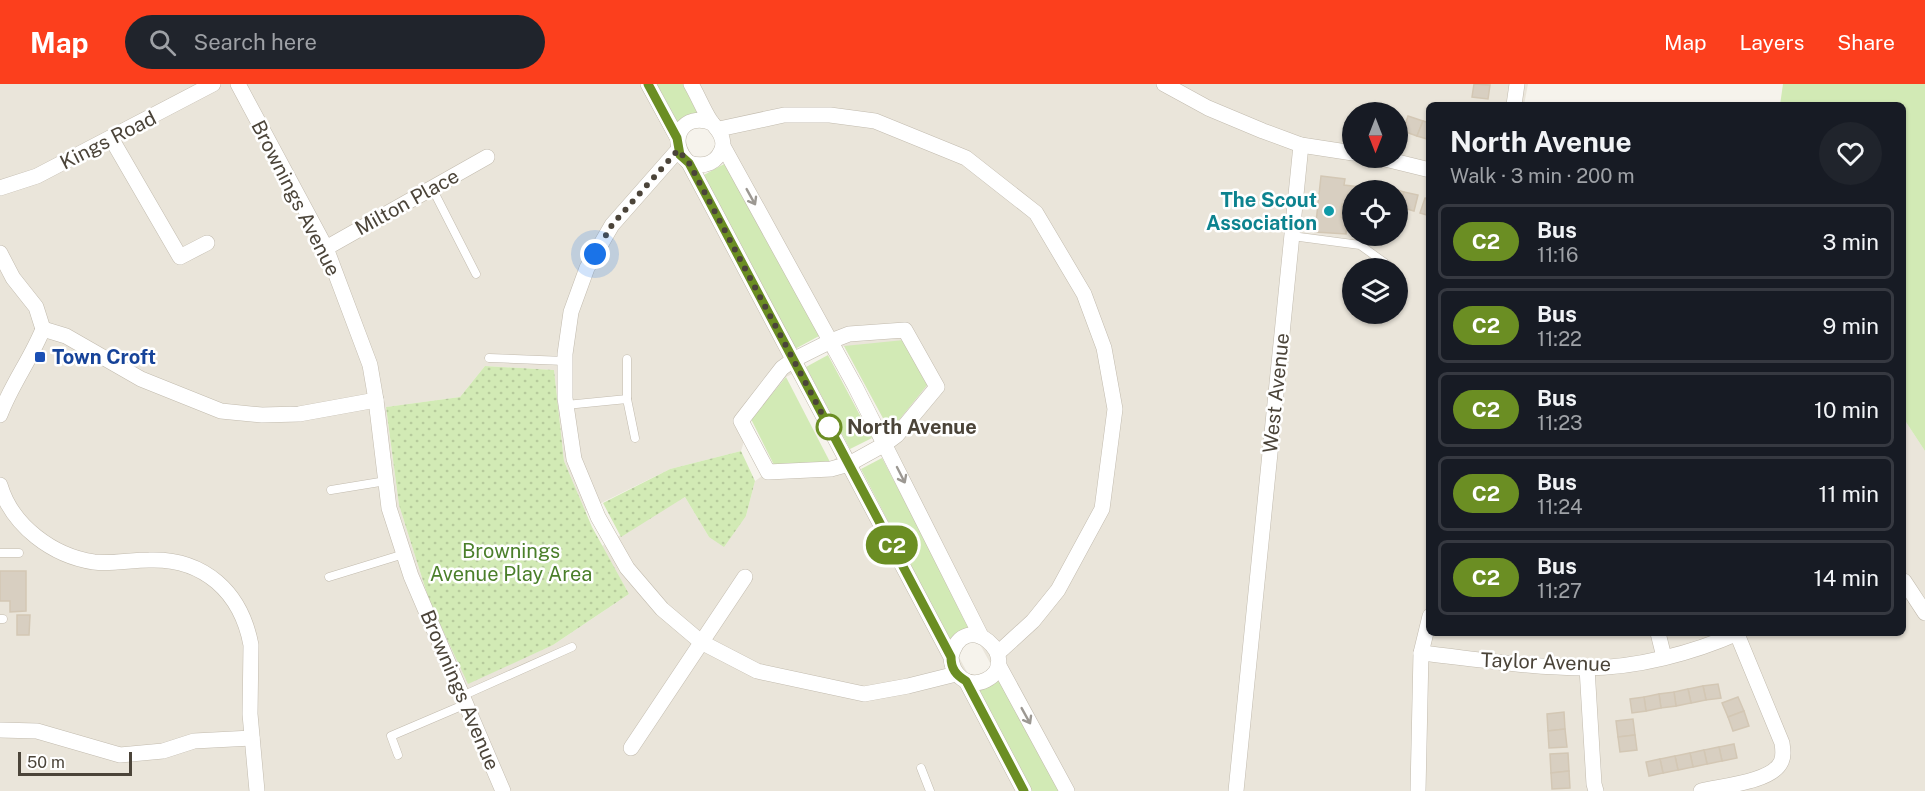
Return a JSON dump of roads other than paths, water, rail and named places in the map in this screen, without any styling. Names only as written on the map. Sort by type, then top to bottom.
[{"type":"street","name":"Kings Road","points":[[0,188],[38,176],[213,84]]},
{"type":"street","name":"Brownings Avenue","points":[[238,84],[326,248],[369,364],[376,400],[389,508],[411,576],[503,791]]},
{"type":"street","points":[[648,84],[951,657]]},
{"type":"street","points":[[689,163],[699,166],[713,162],[721,153],[723,146],[723,140],[691,84]]},
{"type":"street","points":[[1164,84],[1228,117],[1301,145],[1342,151]]},
{"type":"street","points":[[1514,102],[1517,84]]},
{"type":"street","points":[[784,115],[830,115],[875,121],[966,158],[1036,213],[1084,294],[1104,348],[1115,409],[1102,509],[1058,590],[998,659],[995,671],[985,680],[974,683],[961,677],[864,694],[757,671],[701,642],[662,609],[627,568],[598,518],[574,459],[566,405],[565,362],[571,312],[586,268],[612,225],[678,144],[681,130],[695,120],[715,126],[784,115]]},
{"type":"street","points":[[111,138],[180,257],[207,243]]},
{"type":"street","name":"West Avenue","points":[[1236,791],[1301,145]]},
{"type":"street","points":[[723,146],[831,341],[981,636],[993,644],[998,659],[1067,791]]},
{"type":"street","name":"Milton Place","points":[[326,248],[487,157]]},
{"type":"street","points":[[1408,165],[1426,169]]},
{"type":"street","points":[[0,253],[14,278],[36,307],[43,329],[35,349],[7,396],[0,415]]},
{"type":"street","points":[[43,329],[66,336],[141,379],[221,411],[262,415],[299,414],[376,400]]},
{"type":"street","points":[[905,330],[938,387],[897,435],[849,464],[831,469],[768,472],[741,421],[782,368],[793,360],[849,334],[905,330]]},
{"type":"street","points":[[1,490],[12,510],[26,527],[55,549],[73,557],[96,562],[173,561],[194,566],[211,576],[225,591],[240,613],[251,645],[250,714],[257,791]]},
{"type":"street","points":[[631,748],[745,577]]},
{"type":"street","points":[[1906,584],[1925,613]]},
{"type":"street","points":[[1418,791],[1421,654],[1426,633]]},
{"type":"street","points":[[981,636],[969,636],[956,643],[951,663],[1024,791]]},
{"type":"street","points":[[1660,636],[1664,657]]},
{"type":"street","name":"Taylor Avenue","points":[[1421,654],[1587,668],[1664,657],[1729,636]]},
{"type":"street","points":[[1701,791],[1765,776],[1780,764],[1783,754],[1782,743],[1739,636]]},
{"type":"street","points":[[1587,668],[1596,791]]},
{"type":"street","points":[[0,730],[38,731],[120,755],[156,752],[194,741],[252,738]]},
{"type":"lane","points":[[432,188],[476,274]]},
{"type":"lane","points":[[1292,236],[1360,245],[1378,258]]},
{"type":"lane","points":[[489,358],[565,362]]},
{"type":"lane","points":[[627,359],[627,399],[635,438]]},
{"type":"lane","points":[[566,405],[627,399]]},
{"type":"lane","points":[[331,490],[386,481]]},
{"type":"lane","points":[[0,553],[19,553]]},
{"type":"lane","points":[[329,577],[404,554]]},
{"type":"lane","points":[[398,755],[391,736],[572,647]]},
{"type":"lane","points":[[921,768],[930,791]]},
{"type":"place","name":"The Scout Association","points":[[1329,211]]},
{"type":"place","name":"Town Croft","points":[[40,357]]},
{"type":"place","name":"North Avenue","points":[[829,427]]},
{"type":"park label","name":"Brownings Avenue Play Area","points":[[511,562]]}]
